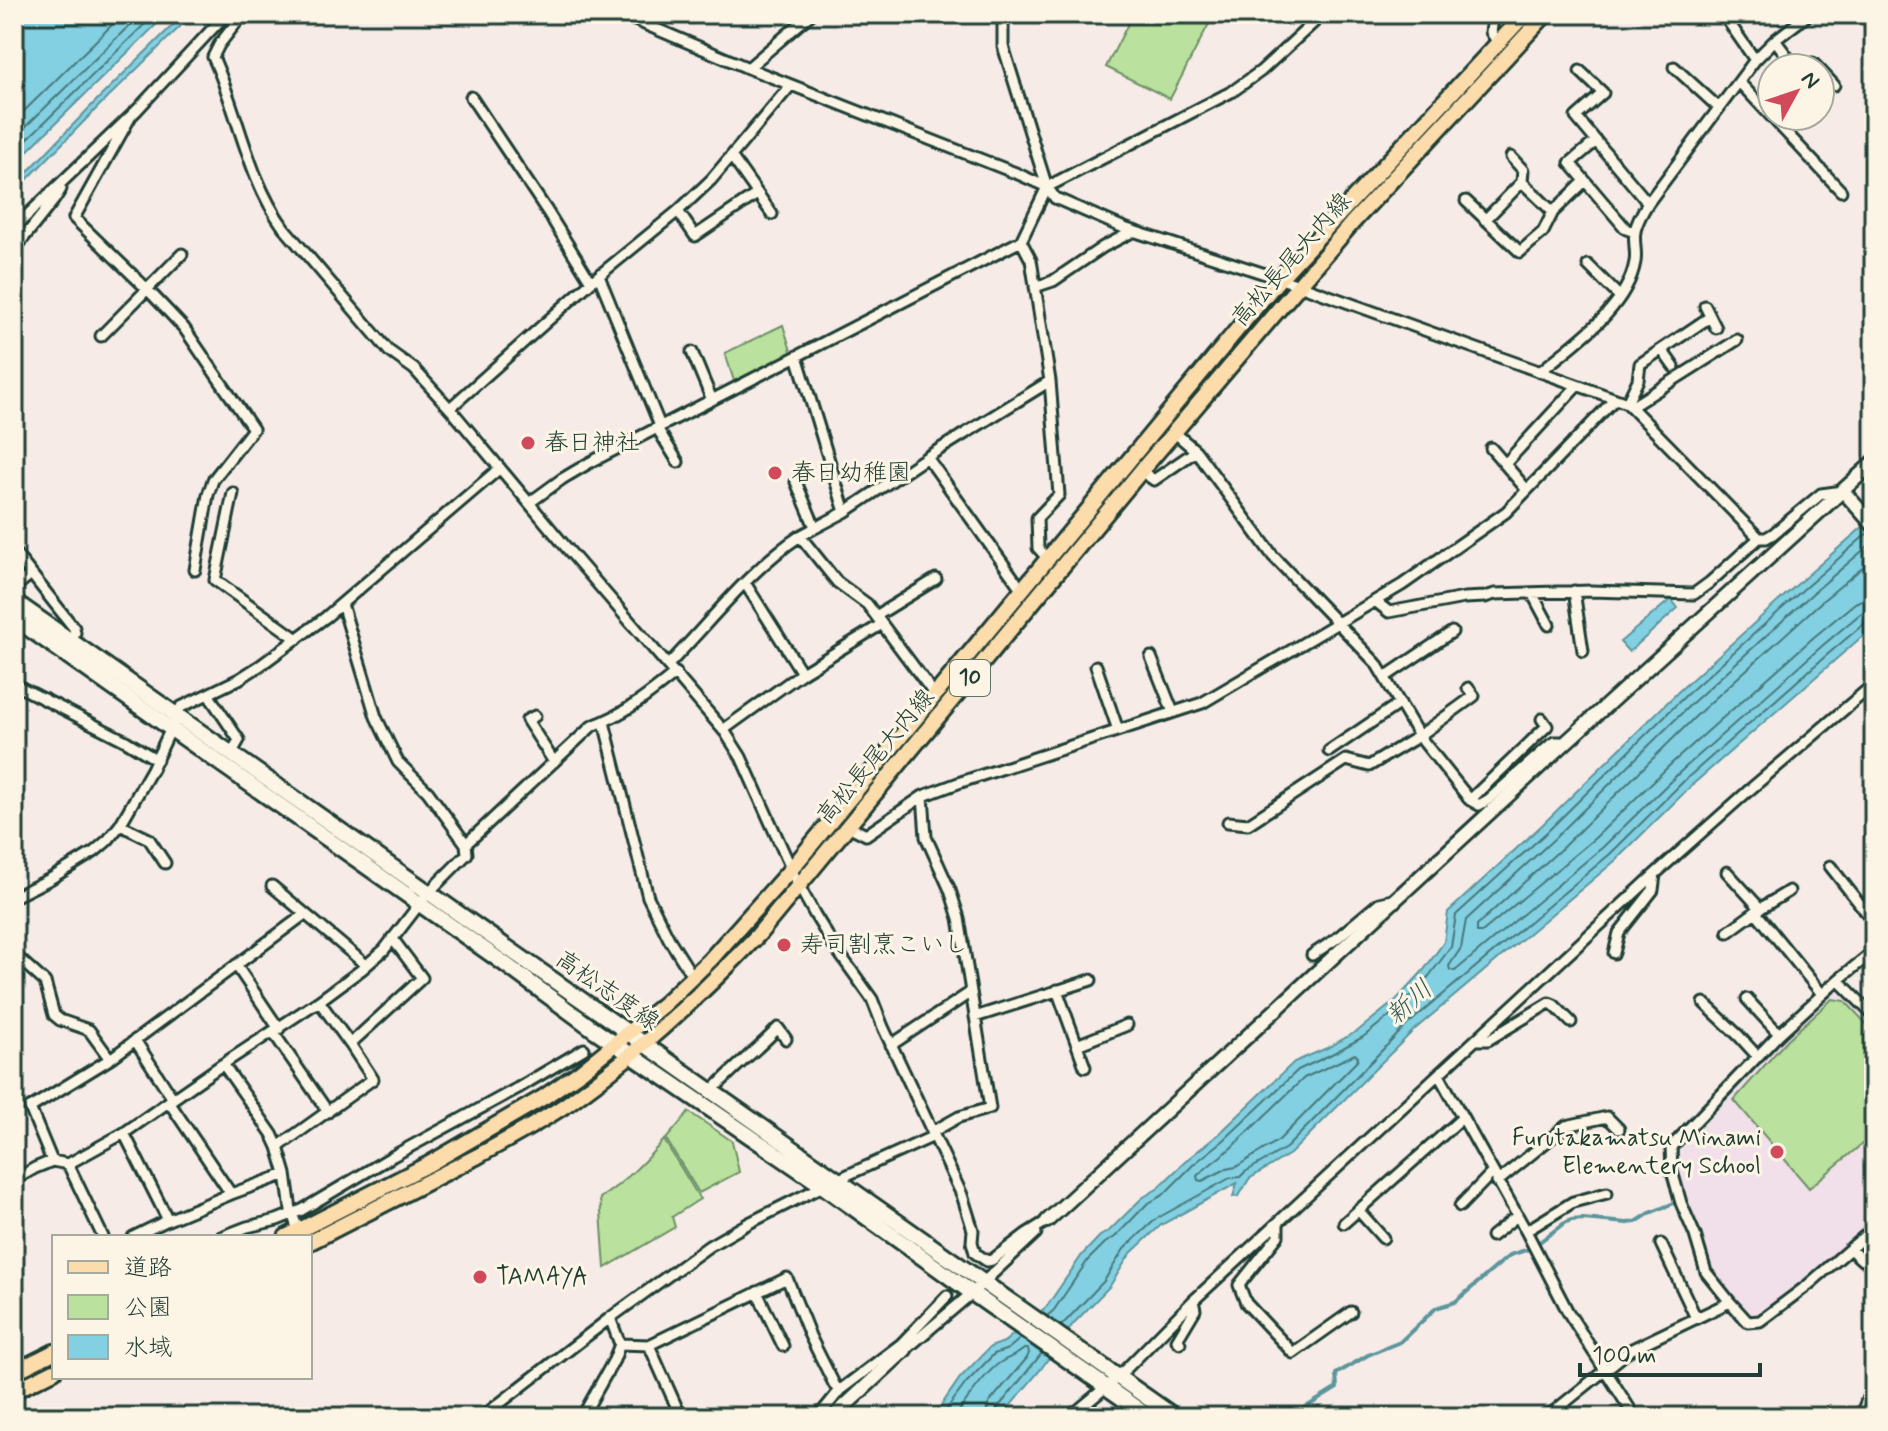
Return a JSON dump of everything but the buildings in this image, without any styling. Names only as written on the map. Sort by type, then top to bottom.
[{"type":"main road","name":"高松長尾大内線","points":[[295,1235],[514,1115],[580,1072],[693,977],[792,868],[1279,279],[1525,14]]},
{"type":"main road","name":"高松長尾大内線","points":[[312,1241],[436,1178],[565,1105],[645,1044],[724,971],[758,935],[1141,471],[1352,223],[1546,14]]},
{"type":"main road","name":"高松志度線","points":[[14,601],[174,723],[231,754],[423,898],[505,964],[615,1044],[986,1283],[1107,1378],[1149,1417]]},
{"type":"main road","name":"高松志度線","points":[[14,618],[174,723],[423,898],[712,1091],[973,1294],[1175,1417]]},
{"type":"main road","points":[[14,1372],[52,1353]]},
{"type":"main road","points":[[14,1391],[52,1372]]},
{"type":"street","points":[[14,228],[131,116],[226,14]]},
{"type":"street","points":[[243,14],[213,57],[256,179],[271,209],[389,351],[414,369],[450,408],[723,730],[741,757],[799,886],[834,946],[872,999],[962,1195],[973,1230],[975,1253],[985,1262],[992,1260],[1047,1221]]},
{"type":"street","points":[[621,14],[1047,187]]},
{"type":"street","points":[[748,68],[811,14]]},
{"type":"street","points":[[1003,14],[1003,46],[1047,187],[1055,198],[1134,231],[1299,285],[1629,405],[1759,538]]},
{"type":"street","points":[[529,503],[562,479],[659,427],[1021,241],[1047,187],[1233,91],[1261,71],[1323,14]]},
{"type":"street","points":[[1494,14],[1491,32],[1498,43]]},
{"type":"street","points":[[1540,372],[1601,320],[1620,297],[1635,261],[1635,232],[1648,203],[1755,60],[1809,14]]},
{"type":"street","points":[[1727,16],[1755,60]]},
{"type":"street","points":[[1775,40],[1784,52]]},
{"type":"street","points":[[1674,67],[1719,108]]},
{"type":"street","points":[[1580,71],[1603,93],[1576,117],[1648,203]]},
{"type":"street","points":[[1739,82],[1841,191]]},
{"type":"street","points":[[450,408],[711,180],[791,85]]},
{"type":"street","points":[[471,97],[595,279],[659,427],[678,462]]},
{"type":"street","points":[[131,116],[74,218],[184,328],[253,429],[213,480],[195,570]]},
{"type":"street","points":[[1596,141],[1570,163],[1626,229],[1635,232]]},
{"type":"street","points":[[731,156],[772,214]]},
{"type":"street","points":[[1485,220],[1522,182],[1523,170],[1511,157]]},
{"type":"street","points":[[14,250],[54,200],[67,178]]},
{"type":"street","points":[[1466,201],[1520,252],[1543,232],[1553,212],[1585,181]]},
{"type":"street","points":[[1522,182],[1553,212]]},
{"type":"street","points":[[678,211],[695,236],[757,194]]},
{"type":"street","points":[[1035,287],[1053,281],[1103,247],[1134,231]]},
{"type":"street","points":[[1021,241],[1031,260],[1050,381],[1059,495],[1037,518],[1038,548],[1048,559]]},
{"type":"street","points":[[101,336],[182,254]]},
{"type":"street","points":[[1588,265],[1620,297]]},
{"type":"street","points":[[1705,306],[1716,328]]},
{"type":"street","points":[[1629,405],[1640,364],[1710,317]]},
{"type":"street","points":[[1629,405],[1737,340]]},
{"type":"street","points":[[1662,350],[1674,367]]},
{"type":"street","points":[[692,352],[712,400]]},
{"type":"street","points":[[797,356],[845,512]]},
{"type":"street","points":[[668,665],[775,553],[1050,381]]},
{"type":"street","points":[[1505,464],[1577,386]]},
{"type":"street","points":[[848,826],[866,835],[923,796],[1202,703],[1402,585],[1506,512],[1615,399]]},
{"type":"street","points":[[1174,432],[1196,451],[1273,556],[1376,663],[1419,736],[1470,800],[1479,805],[1488,800],[1550,745],[1555,742],[1563,745]]},
{"type":"street","points":[[1491,448],[1527,490]]},
{"type":"street","points":[[1141,471],[1154,480],[1196,451]]},
{"type":"street","points":[[927,457],[1022,590]]},
{"type":"street","points":[[818,1417],[840,1390],[903,1347],[986,1283],[1047,1221],[1874,462]]},
{"type":"street","points":[[14,897],[50,879],[108,840],[157,760],[181,707],[261,665],[297,639],[500,468]]},
{"type":"street","points":[[796,482],[815,527]]},
{"type":"street","points":[[1375,601],[1389,612],[1464,598],[1532,593],[1694,594],[1759,538],[1773,534],[1821,494],[1844,492]]},
{"type":"street","points":[[1844,492],[1874,526]]},
{"type":"street","points":[[233,493],[215,580],[297,639]]},
{"type":"street","points":[[800,536],[837,582],[867,604],[935,695]]},
{"type":"street","points":[[14,552],[74,628],[75,633],[69,641]]},
{"type":"street","points":[[14,588],[31,574]]},
{"type":"street","points":[[723,730],[936,579]]},
{"type":"street","points":[[745,583],[802,673]]},
{"type":"street","points":[[1574,591],[1583,651]]},
{"type":"street","points":[[1532,593],[1549,625]]},
{"type":"street","points":[[14,1180],[52,1161],[68,1164],[124,1133],[319,1001],[384,950],[423,898],[467,854],[466,844],[428,792],[398,762],[376,717],[342,604]]},
{"type":"street","points":[[1385,677],[1452,632]]},
{"type":"street","points":[[1421,639],[1427,649]]},
{"type":"street","points":[[1151,657],[1173,712]]},
{"type":"street","points":[[1096,666],[1118,730]]},
{"type":"street","points":[[466,844],[592,726],[646,698],[676,673]]},
{"type":"street","points":[[14,684],[157,760]]},
{"type":"street","points":[[1070,1417],[1107,1378],[1655,874],[1874,684]]},
{"type":"street","points":[[1228,822],[1248,824],[1346,760],[1369,766],[1419,736],[1474,696],[1468,688]]},
{"type":"street","points":[[208,694],[239,740],[231,754]]},
{"type":"street","points":[[1329,751],[1400,703]]},
{"type":"street","points":[[535,716],[527,720],[554,762]]},
{"type":"street","points":[[1470,800],[1547,726],[1542,719]]},
{"type":"street","points":[[604,722],[648,897],[693,977]]},
{"type":"street","points":[[482,1417],[709,1246],[749,1223],[933,1134],[959,1117],[990,1108],[959,918],[926,837],[923,796]]},
{"type":"street","points":[[120,825],[149,839],[165,863]]},
{"type":"street","points":[[1830,866],[1874,922]]},
{"type":"street","points":[[1727,872],[1758,906],[1758,915],[1822,994]]},
{"type":"street","points":[[1614,953],[1619,933],[1653,890],[1655,874]]},
{"type":"street","points":[[272,886],[366,965]]},
{"type":"street","points":[[1728,932],[1789,891]]},
{"type":"street","points":[[1312,955],[1379,903],[1396,899]]},
{"type":"street","points":[[52,1161],[30,1108],[110,1059],[305,914]]},
{"type":"street","points":[[350,1044],[422,978],[392,938]]},
{"type":"street","points":[[1874,951],[1779,1034],[1671,1147],[1672,1171],[1706,1272],[1748,1322],[1760,1321],[1851,1250],[1874,1228]]},
{"type":"street","points":[[14,954],[45,982],[54,1015],[89,1030],[110,1059]]},
{"type":"street","points":[[236,965],[328,1112]]},
{"type":"street","points":[[975,1017],[1091,980]]},
{"type":"street","points":[[1838,980],[1874,1016]]},
{"type":"street","points":[[1057,990],[1085,1067]]},
{"type":"street","points":[[891,1045],[971,992]]},
{"type":"street","points":[[1747,999],[1779,1034]]},
{"type":"street","points":[[278,1147],[373,1079],[319,1001]]},
{"type":"street","points":[[1477,1040],[1488,1040],[1549,1003],[1571,1022]]},
{"type":"street","points":[[1704,1003],[1758,1057]]},
{"type":"street","points":[[1077,1045],[1127,1025]]},
{"type":"street","points":[[712,1091],[778,1028],[786,1039]]},
{"type":"street","points":[[135,1040],[231,1194]]},
{"type":"street","points":[[226,1235],[302,1210],[584,1049]]},
{"type":"street","points":[[223,1064],[278,1147],[286,1174],[295,1235]]},
{"type":"street","points":[[1439,1075],[1568,1312],[1635,1417]]},
{"type":"street","points":[[1460,1206],[1566,1126],[1607,1117],[1619,1129]]},
{"type":"street","points":[[1344,1223],[1462,1118]]},
{"type":"street","points":[[124,1133],[168,1220]]},
{"type":"street","points":[[68,1164],[102,1235]]},
{"type":"street","points":[[137,1235],[286,1174]]},
{"type":"street","points":[[1526,1231],[1573,1202],[1607,1193]]},
{"type":"street","points":[[1358,1210],[1383,1238]]},
{"type":"street","points":[[1492,1236],[1517,1216]]},
{"type":"street","points":[[1278,1223],[1278,1236],[1239,1285],[1246,1303],[1293,1353],[1351,1312]]},
{"type":"street","points":[[1661,1244],[1696,1318]]},
{"type":"street","points":[[1851,1250],[1862,1260],[1874,1261]]},
{"type":"street","points":[[620,1344],[649,1345],[787,1278],[810,1336],[835,1386],[840,1390]]},
{"type":"street","points":[[757,1292],[783,1346]]},
{"type":"street","points":[[833,1417],[903,1347],[947,1296]]},
{"type":"street","points":[[1180,1343],[1177,1340],[1195,1310],[1193,1301]]},
{"type":"street","points":[[1547,1417],[1630,1350],[1730,1302]]},
{"type":"street","points":[[582,1417],[620,1344],[610,1318]]},
{"type":"street","points":[[649,1345],[681,1417]]},
{"type":"street","points":[[1860,1417],[1874,1383]]},
{"type":"shaded area","name":"Furutakamatsu Minami Elementery School","points":[[1834,993],[1843,993],[1874,1027],[1874,1217],[1824,1263],[1757,1315],[1749,1315],[1710,1271],[1684,1193],[1681,1150],[1785,1038]]},
{"type":"green space","points":[[1133,14],[1214,14],[1170,99],[1106,67]]},
{"type":"green space","points":[[783,325],[792,354],[735,384],[725,353]]},
{"type":"green space","points":[[1832,999],[1845,1001],[1874,1032],[1874,1134],[1809,1188],[1734,1100],[1787,1040]]},
{"type":"green space","points":[[689,1112],[732,1141],[739,1172],[699,1193],[666,1139]]},
{"type":"green space","points":[[664,1140],[700,1199],[672,1217],[675,1227],[605,1268],[600,1198],[634,1171]]},
{"type":"water","points":[[14,14],[167,14],[14,164]]},
{"type":"water","points":[[184,14],[193,14],[14,193],[14,186]]},
{"type":"water","name":"新川","points":[[1874,517],[1874,626],[1692,785],[1616,860],[1414,1030],[1290,1154],[1249,1179],[1239,1196],[1233,1197],[1237,1183],[1161,1225],[1130,1254],[1110,1286],[1073,1324],[1001,1417],[929,1417],[990,1347],[1004,1342],[1047,1306],[1082,1255],[1100,1236],[1219,1134],[1294,1062],[1359,1030],[1396,1000],[1444,942],[1448,912],[1679,691]]},
{"type":"water","points":[[1671,599],[1678,608],[1629,652],[1620,642]]},
{"type":"waterway","points":[[1677,1164],[1677,1149],[1812,1010]]},
{"type":"waterway","points":[[1867,1015],[1874,1023]]},
{"type":"waterway","points":[[1537,1244],[1571,1220],[1636,1222],[1674,1203]]},
{"type":"waterway","points":[[1290,1417],[1337,1388],[1336,1374],[1368,1355],[1400,1342],[1436,1308],[1455,1302],[1510,1255],[1526,1250]]},
{"type":"tunnel","points":[[947,1296],[983,1264]]},
{"type":"place","name":"春日神社","points":[[528,443]]},
{"type":"place","name":"春日幼稚園","points":[[775,473]]},
{"type":"place","name":"寿司割烹こいし","points":[[784,945]]},
{"type":"place","name":"Furutakamatsu Minami Elementery School","points":[[1777,1152]]},
{"type":"place","name":"TAMAYA","points":[[480,1277]]}]
